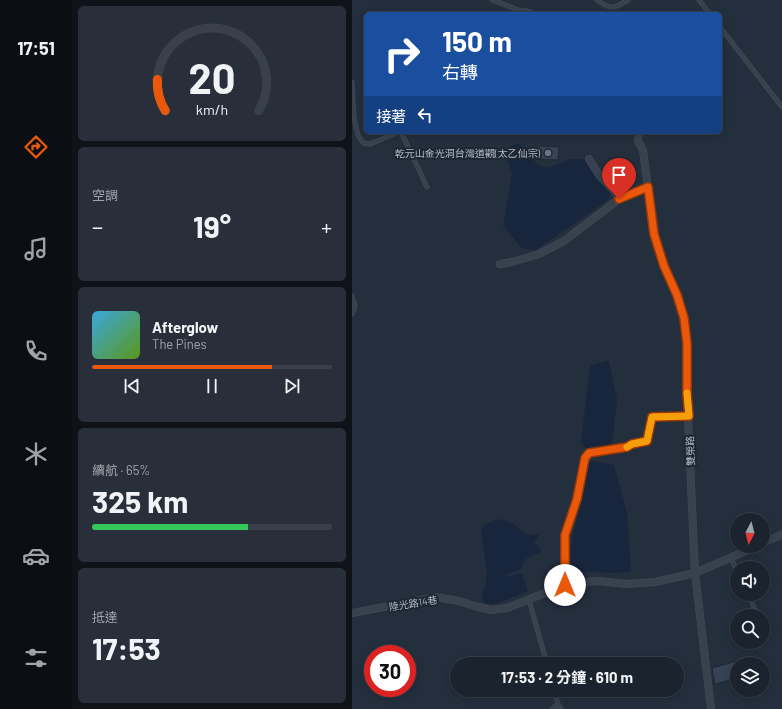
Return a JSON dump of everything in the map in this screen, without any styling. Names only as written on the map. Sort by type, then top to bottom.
[{"type":"street","name":"雙榮路","points":[[639,134],[638,141],[643,150],[654,234],[664,266],[677,295],[684,318],[687,344],[687,394],[694,573],[710,709]]},
{"type":"street","points":[[589,160],[599,175],[615,192],[619,199]]},
{"type":"street","points":[[500,264],[539,254],[564,241],[619,199],[648,187]]},
{"type":"street","points":[[565,585],[565,535],[577,499],[585,458],[589,453],[627,447],[632,444],[647,441],[652,417],[689,416]]},
{"type":"street","points":[[770,540],[782,534]]},
{"type":"street","name":"陸光路14巷","points":[[352,613],[436,597],[459,601],[491,610],[507,608],[570,583],[598,581],[627,584],[655,582],[694,573],[742,553]]},
{"type":"lane","points":[[492,0],[521,12]]},
{"type":"lane","points":[[597,0],[605,6],[610,7],[614,7],[628,0]]},
{"type":"lane","points":[[699,0],[708,12]]},
{"type":"lane","points":[[722,30],[782,107]]},
{"type":"lane","points":[[352,82],[354,118],[358,135],[363,144],[370,144],[395,134]]},
{"type":"lane","points":[[401,134],[427,187]]},
{"type":"lane","points":[[352,296],[355,306],[352,314]]},
{"type":"lane","points":[[529,600],[545,657]]},
{"type":"lane","points":[[556,697],[561,709]]},
{"type":"lane","points":[[552,709],[558,704]]},
{"type":"water","points":[[519,143],[539,166],[548,168],[570,159],[584,159],[610,194],[608,200],[536,250],[522,248],[503,226],[512,173],[507,160],[509,147]]},
{"type":"water","points":[[609,361],[617,400],[612,445],[588,450],[581,443],[590,365]]},
{"type":"water","points":[[591,461],[614,465],[627,513],[631,571],[618,573],[572,571],[570,551],[587,466]]},
{"type":"water","points":[[498,519],[514,524],[525,534],[539,535],[534,543],[541,550],[538,554],[526,559],[520,570],[498,578],[522,573],[528,591],[498,603],[488,604],[483,602],[482,593],[486,583],[487,574],[481,531],[485,524]]},
{"type":"building","name":"乾元山金光洞台灣道觀(太乙仙宗)","points":[[537,146],[559,147],[558,160],[538,159]]},
{"type":"building","points":[[730,663],[730,680],[715,684],[712,668]]},
{"type":"slow traffic","points":[[627,447],[632,444],[647,441],[652,417],[689,416],[687,393]]},
{"type":"place","name":"乾元山金光洞台灣道觀(太乙仙宗)","points":[[548,153]]},
{"type":"route","points":[[565,585],[565,535],[577,499],[585,458],[589,453],[627,447],[632,444],[647,441],[652,417],[689,416],[687,394],[687,344],[684,318],[677,295],[664,266],[654,234],[648,187],[619,199]]}]
